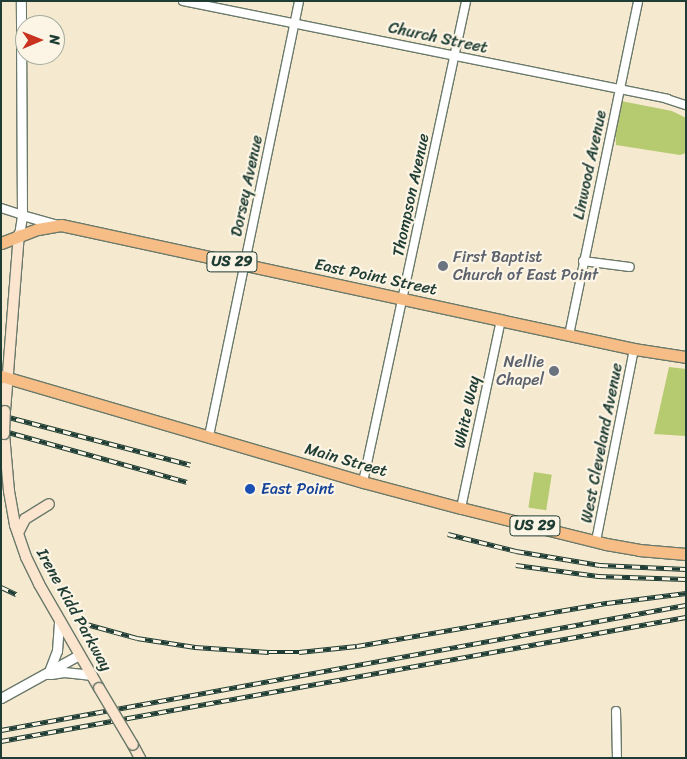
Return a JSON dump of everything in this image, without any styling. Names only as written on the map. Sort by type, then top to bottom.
[{"type":"main road","name":"East Point Street","points":[[19,235],[61,225],[634,349],[686,357]]},
{"type":"main road","name":"US 29","points":[[1,242],[19,235]]},
{"type":"main road","name":"Irene Kidd Parkway","points":[[19,235],[4,377],[4,434],[9,491],[18,533],[39,584],[137,753]]},
{"type":"main road","name":"Main Street","points":[[4,377],[363,482],[461,508],[638,550],[686,554]]},
{"type":"main road","points":[[18,533],[25,519],[48,504]]},
{"type":"street","points":[[19,235],[22,215],[21,1]]},
{"type":"street","name":"Church Street","points":[[183,1],[686,105]]},
{"type":"street","name":"Dorsey Avenue","points":[[210,436],[299,1]]},
{"type":"street","name":"Thompson Avenue","points":[[363,482],[466,1]]},
{"type":"street","name":"Linwood Avenue","points":[[568,335],[638,1]]},
{"type":"street","name":"East Point Street","points":[[1,208],[61,225]]},
{"type":"street","points":[[583,261],[630,267]]},
{"type":"street","name":"White Way","points":[[461,508],[501,320]]},
{"type":"street","name":"West Cleveland Avenue","points":[[596,541],[634,349]]},
{"type":"street","points":[[48,674],[57,651],[60,620]]},
{"type":"street","points":[[1,698],[48,674],[79,655]]},
{"type":"street","points":[[48,674],[64,672],[92,675]]},
{"type":"street","points":[[616,711],[617,758]]},
{"type":"green space","points":[[621,101],[672,111],[686,118],[686,153],[680,155],[616,145],[615,127]]},
{"type":"green space","points":[[669,367],[686,369],[686,436],[654,434]]},
{"type":"green space","points":[[534,472],[552,475],[546,510],[528,508]]},
{"type":"railway","points":[[1,415],[191,465]]},
{"type":"railway","points":[[1,430],[187,482]]},
{"type":"railway","points":[[448,534],[516,551],[600,565],[686,569]]},
{"type":"railway","points":[[516,565],[598,576],[686,579]]},
{"type":"railway","points":[[1,587],[16,594]]},
{"type":"railway","points":[[83,623],[137,638],[195,647],[299,652],[357,646],[607,603],[686,593]]},
{"type":"railway","points":[[1,730],[686,605]]},
{"type":"railway","points":[[1,741],[686,617]]},
{"type":"place","name":"First Baptist Church of East Point","points":[[443,266]]},
{"type":"place","name":"Nellie Chapel","points":[[554,371]]},
{"type":"place","name":"East Point","points":[[250,489]]}]
